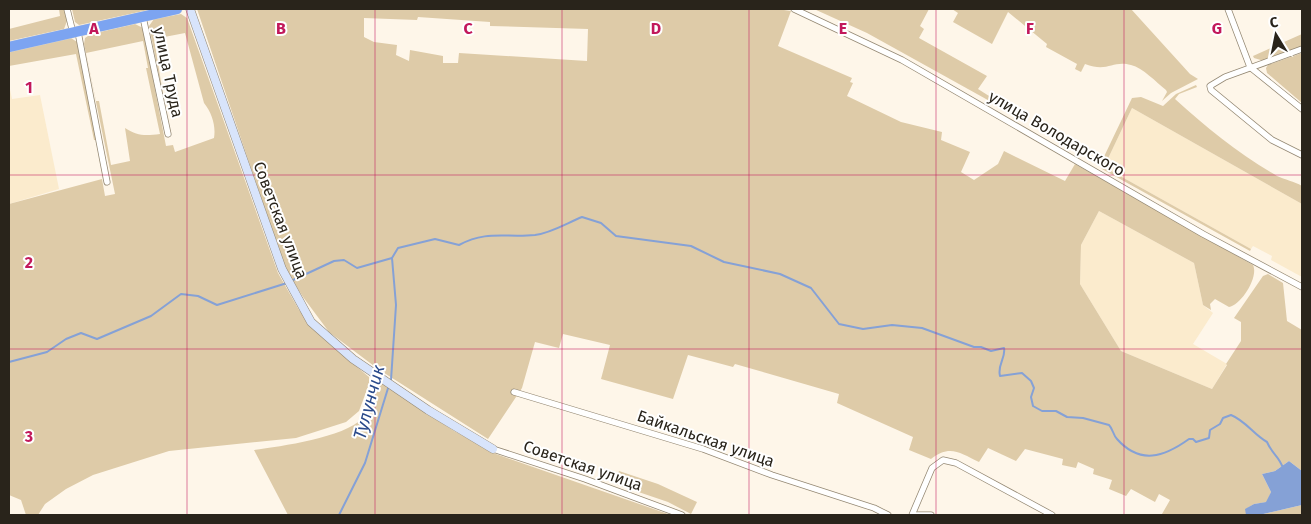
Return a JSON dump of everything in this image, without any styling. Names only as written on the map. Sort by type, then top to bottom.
[{"type":"highway","points":[[9,47],[177,9]]},
{"type":"street","points":[[68,9],[75,32],[107,182]]},
{"type":"street","name":"Советская улица","points":[[189,9],[282,269],[311,322],[353,359],[428,410],[492,449],[671,513],[682,515]]},
{"type":"street","name":"улица Володарского","points":[[794,9],[902,60],[1203,234],[1302,288]]},
{"type":"street","points":[[1228,9],[1250,66],[1302,109]]},
{"type":"street","name":"улица Труда","points":[[143,17],[168,134]]},
{"type":"street","points":[[1302,48],[1250,66],[1214,82],[1210,86],[1211,90],[1272,140],[1302,155]]},
{"type":"street","name":"Байкальская улица","points":[[514,392],[703,449],[772,475],[874,508],[888,515]]},
{"type":"street","points":[[931,515],[913,515],[915,505],[936,463],[943,460],[956,463],[1052,515]]},
{"type":"shaded area","points":[[59,9],[65,9],[67,21],[64,29],[9,41],[9,29],[60,16]]},
{"type":"shaded area","points":[[72,9],[153,9],[79,25],[75,22]]},
{"type":"shaded area","points":[[197,9],[777,9],[791,11],[778,46],[852,78],[850,82],[853,83],[847,96],[901,122],[942,132],[941,140],[970,152],[961,172],[974,180],[998,164],[1004,151],[1065,181],[1075,164],[1253,265],[1254,270],[1251,283],[1239,301],[1229,307],[1215,299],[1210,304],[1211,310],[1203,305],[1194,263],[1099,211],[1081,245],[1080,284],[1121,351],[1212,389],[1241,341],[1241,322],[1234,318],[1263,276],[1268,274],[1283,283],[1287,321],[1302,330],[1302,471],[1289,461],[1275,471],[1262,474],[1271,492],[1267,502],[1254,504],[1246,509],[1246,515],[1165,515],[1162,514],[1170,500],[1159,494],[1155,502],[1131,489],[1126,496],[1109,489],[1112,480],[1093,474],[1094,469],[1078,462],[1076,468],[1062,465],[1063,459],[1025,449],[1016,461],[988,448],[979,462],[955,451],[938,454],[931,459],[909,450],[913,437],[837,403],[839,394],[735,364],[733,367],[688,355],[673,399],[601,379],[610,345],[563,334],[559,348],[535,342],[522,388],[488,439],[378,369],[329,332],[303,297],[285,268]],"holes":[[[418,17],[490,22],[490,26],[588,29],[587,61],[459,53],[458,63],[443,63],[443,56],[410,50],[409,61],[396,55],[397,45],[374,42],[364,37],[364,18],[417,20]]]},
{"type":"shaded area","points":[[814,9],[929,9],[920,26],[924,29],[919,38],[987,76],[978,89],[997,101],[995,104],[867,33]]},
{"type":"shaded area","points":[[952,9],[1131,9],[1190,74],[1198,79],[1171,93],[1162,101],[1167,92],[1166,90],[1145,72],[1136,67],[1125,64],[1099,67],[1085,64],[1081,72],[1075,69],[1077,64],[1046,47],[1047,44],[1008,12],[992,44],[953,22],[958,13]]},
{"type":"shaded area","points":[[181,14],[187,18],[278,273],[299,310],[324,339],[369,377],[369,384],[359,411],[346,422],[296,438],[169,451],[93,475],[66,489],[45,504],[38,515],[26,515],[21,500],[9,495],[9,204],[102,179],[105,196],[115,194],[84,44],[85,38],[91,34],[135,24],[143,28],[166,146],[173,145],[175,152],[214,138],[213,120],[204,103],[185,33],[154,39],[164,100],[149,26],[154,19]],"holes":[[[143,41],[148,68],[146,68],[160,134],[141,135],[125,128],[130,161],[111,165],[99,101],[96,101],[86,53]]]},
{"type":"shaded area","points":[[1302,34],[1302,46],[1264,61],[1253,56]]},
{"type":"shaded area","points":[[71,38],[77,42],[97,140],[94,140],[76,54],[9,66],[9,52]]},
{"type":"shaded area","points":[[1302,53],[1302,103],[1267,73],[1266,68],[1268,65]]},
{"type":"shaded area","points":[[9,85],[12,99],[40,95],[59,189],[9,204]]},
{"type":"shaded area","points":[[1196,85],[1197,87],[1179,94],[1175,99],[1211,130],[1249,158],[1277,176],[1302,186],[1302,204],[1132,108],[1104,167],[1251,249],[1250,251],[1102,169],[1100,165],[1132,98],[1141,97],[1163,106],[1176,94]]},
{"type":"shaded area","points":[[1132,108],[1302,204],[1302,277],[1271,260],[1272,256],[1253,246],[1251,249],[1104,167]]},
{"type":"shaded area","points":[[1099,211],[1194,263],[1203,305],[1213,313],[1193,344],[1227,364],[1212,389],[1121,351],[1080,284],[1081,245]]},
{"type":"shaded area","points":[[379,384],[383,384],[454,431],[496,454],[668,514],[288,515],[254,450],[312,440],[354,425],[366,414],[374,391]]},
{"type":"shaded area","points":[[619,471],[658,484],[697,502],[691,514],[668,502],[615,484]]},
{"type":"shaded area","points":[[1302,505],[1302,515],[1259,515]]},
{"type":"water","points":[[1289,461],[1302,471],[1302,505],[1259,515],[1246,515],[1245,509],[1254,504],[1266,502],[1271,492],[1262,474],[1275,471]]},
{"type":"waterway","points":[[291,281],[334,261],[344,260],[357,268],[392,258],[398,248],[435,239],[459,245],[469,240],[487,236],[535,235],[553,230],[582,217],[601,223],[616,236],[691,246],[724,262],[780,274],[811,288],[839,324],[863,329],[892,325],[922,328],[974,347],[981,347],[991,351],[1004,348],[999,372],[1000,376],[1022,373],[1031,381],[1034,388],[1031,397],[1033,406],[1042,411],[1056,411],[1067,417],[1083,418],[1109,425],[1117,439],[1134,453],[1152,456],[1170,450],[1189,439],[1193,439],[1196,442],[1209,438],[1210,430],[1220,424],[1223,418],[1231,415],[1267,442],[1283,468]]},
{"type":"waterway","name":"Тулунчик","points":[[391,380],[396,305],[392,258]]},
{"type":"waterway","points":[[9,362],[47,352],[66,339],[81,333],[97,339],[151,316],[181,294],[198,296],[217,305],[287,283]]},
{"type":"waterway","name":"Тулунчик","points":[[339,515],[365,463],[389,385]]}]
